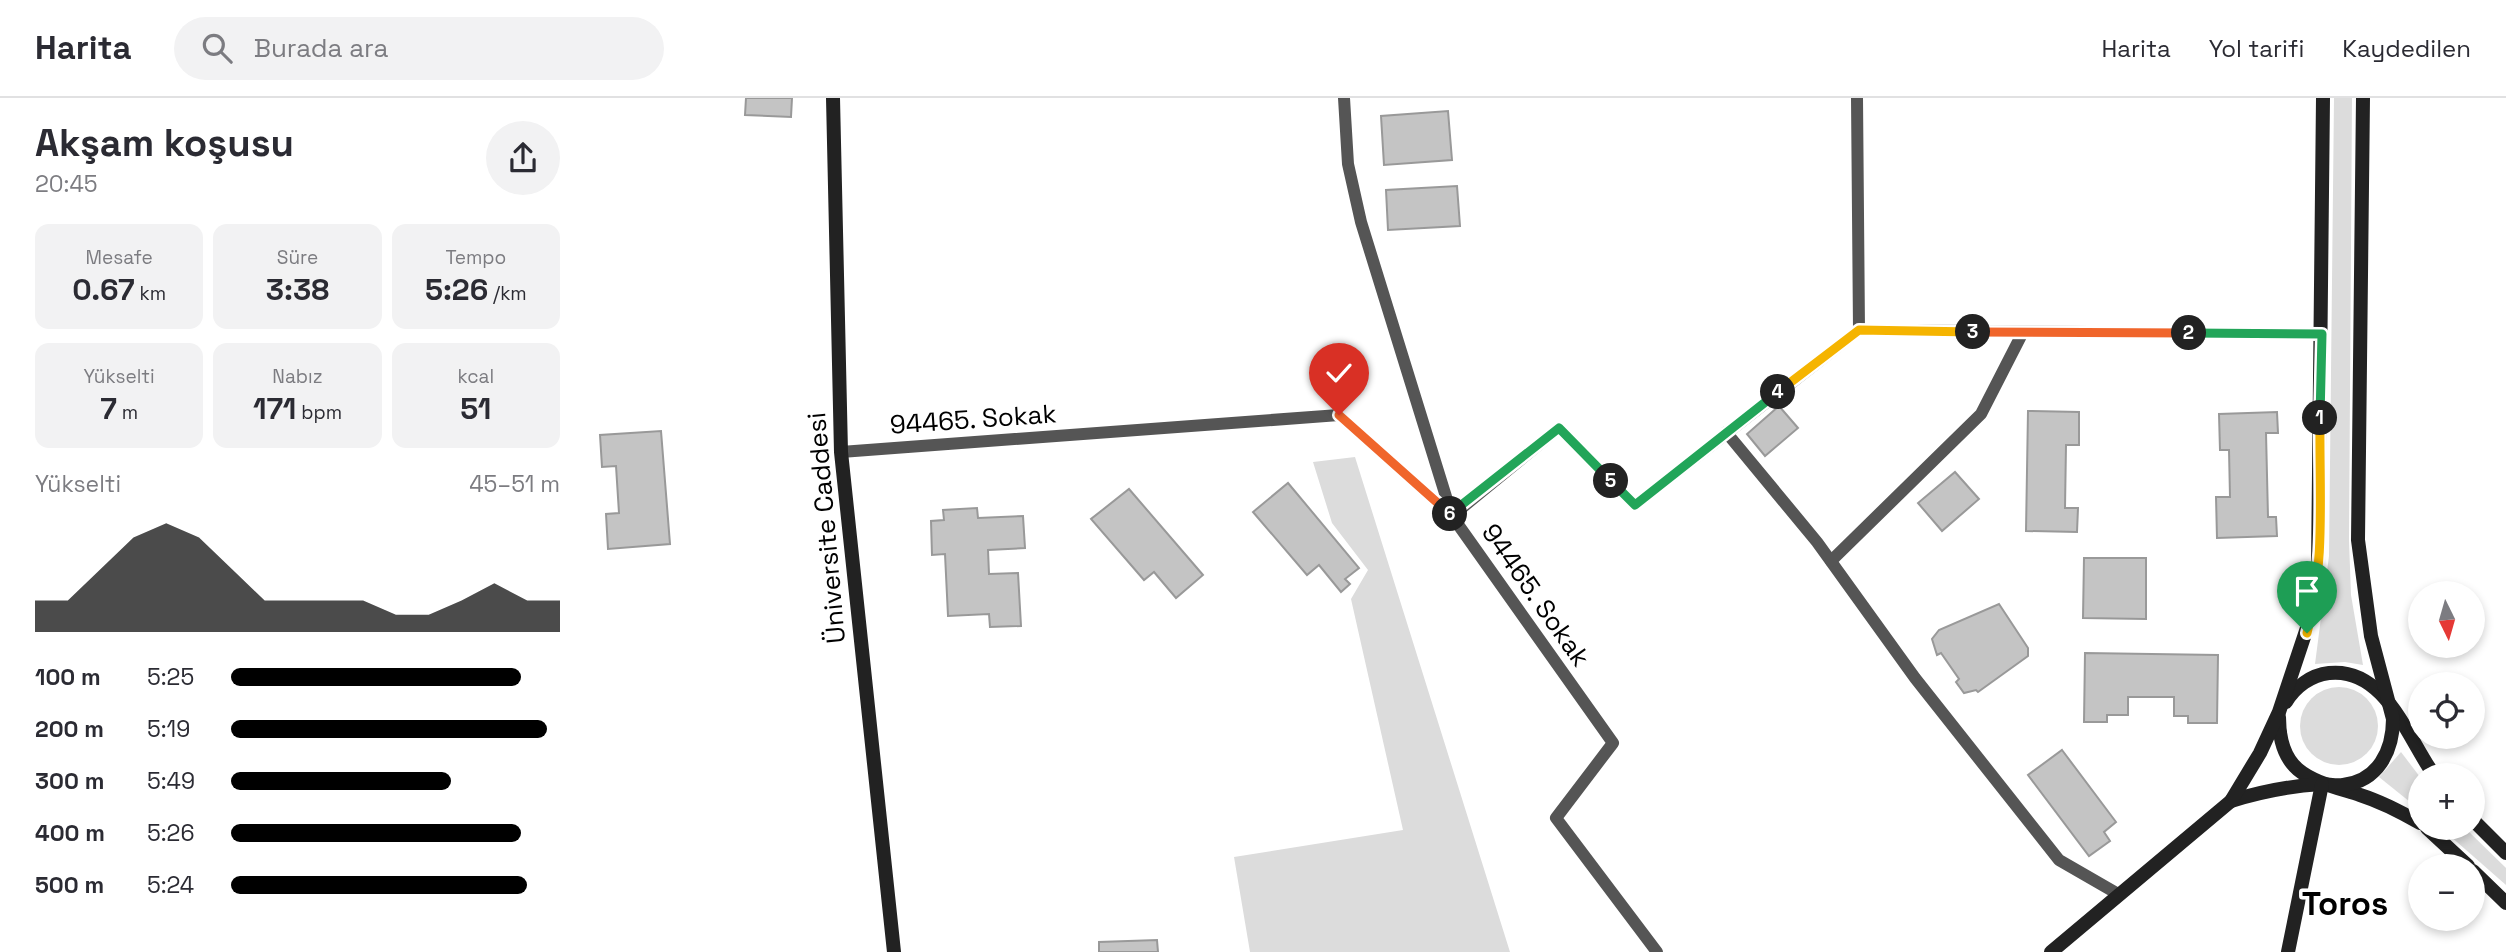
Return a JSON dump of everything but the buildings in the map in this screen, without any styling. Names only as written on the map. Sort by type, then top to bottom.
[{"type":"main road","name":"Üniversite Caddesi","points":[[833,98],[841,452],[894,952]]},
{"type":"main road","points":[[2051,952],[2231,801],[2260,753],[2279,712],[2307,633],[2317,586],[2323,98]]},
{"type":"main road","points":[[2231,801],[2266,791],[2322,784],[2342,786],[2360,781],[2381,763],[2393,738],[2388,700],[2371,636],[2358,540],[2363,98]]},
{"type":"main road","points":[[2408,817],[2385,803],[2306,778],[2292,765],[2283,749],[2279,712],[2304,682],[2330,673],[2359,676],[2388,700],[2427,763]]},
{"type":"main road","points":[[2288,952],[2322,784]]},
{"type":"main road","points":[[2485,832],[2506,853]]},
{"type":"main road","points":[[2440,840],[2455,854]]},
{"type":"main road","points":[[2485,883],[2506,903]]},
{"type":"street","points":[[1344,98],[1348,164],[1361,222],[1452,516],[1559,428],[1635,505],[1859,330],[2322,334]]},
{"type":"street","points":[[1857,98],[1859,330]]},
{"type":"street","points":[[1831,561],[1981,414],[2023,332]]},
{"type":"street","name":"94465. Sokak","points":[[841,452],[1339,415],[1452,516],[1613,743],[1556,818],[1657,952]]},
{"type":"street","points":[[1726,432],[1831,561],[1915,678],[2059,860],[2118,894]]},
{"type":"shaded area","points":[[2334,98],[2352,98],[2349,540],[2351,595],[2363,665],[2345,662],[2315,664],[2329,556]]},
{"type":"shaded area","points":[[1355,457],[1510,952],[1250,952],[1234,857],[1403,830],[1351,599],[1368,570],[1332,523],[1313,462]]},
{"type":"shaded area","points":[[2331,687],[2347,687],[2361,693],[2372,704],[2378,718],[2378,734],[2372,748],[2361,759],[2347,765],[2331,765],[2317,759],[2306,748],[2300,734],[2300,718],[2306,704],[2317,693]]},
{"type":"shaded area","points":[[2401,752],[2409,763],[2408,800],[2379,777]]},
{"type":"shaded area","points":[[2455,840],[2477,840],[2506,868],[2506,885],[2485,867],[2485,854],[2471,854]]},
{"type":"district","name":"Toros","points":[[2345,904]]},
{"type":"route","points":[[1339,415],[1452,516],[1559,428],[1635,505],[1859,330],[2322,334],[2317,586],[2307,633]]}]
